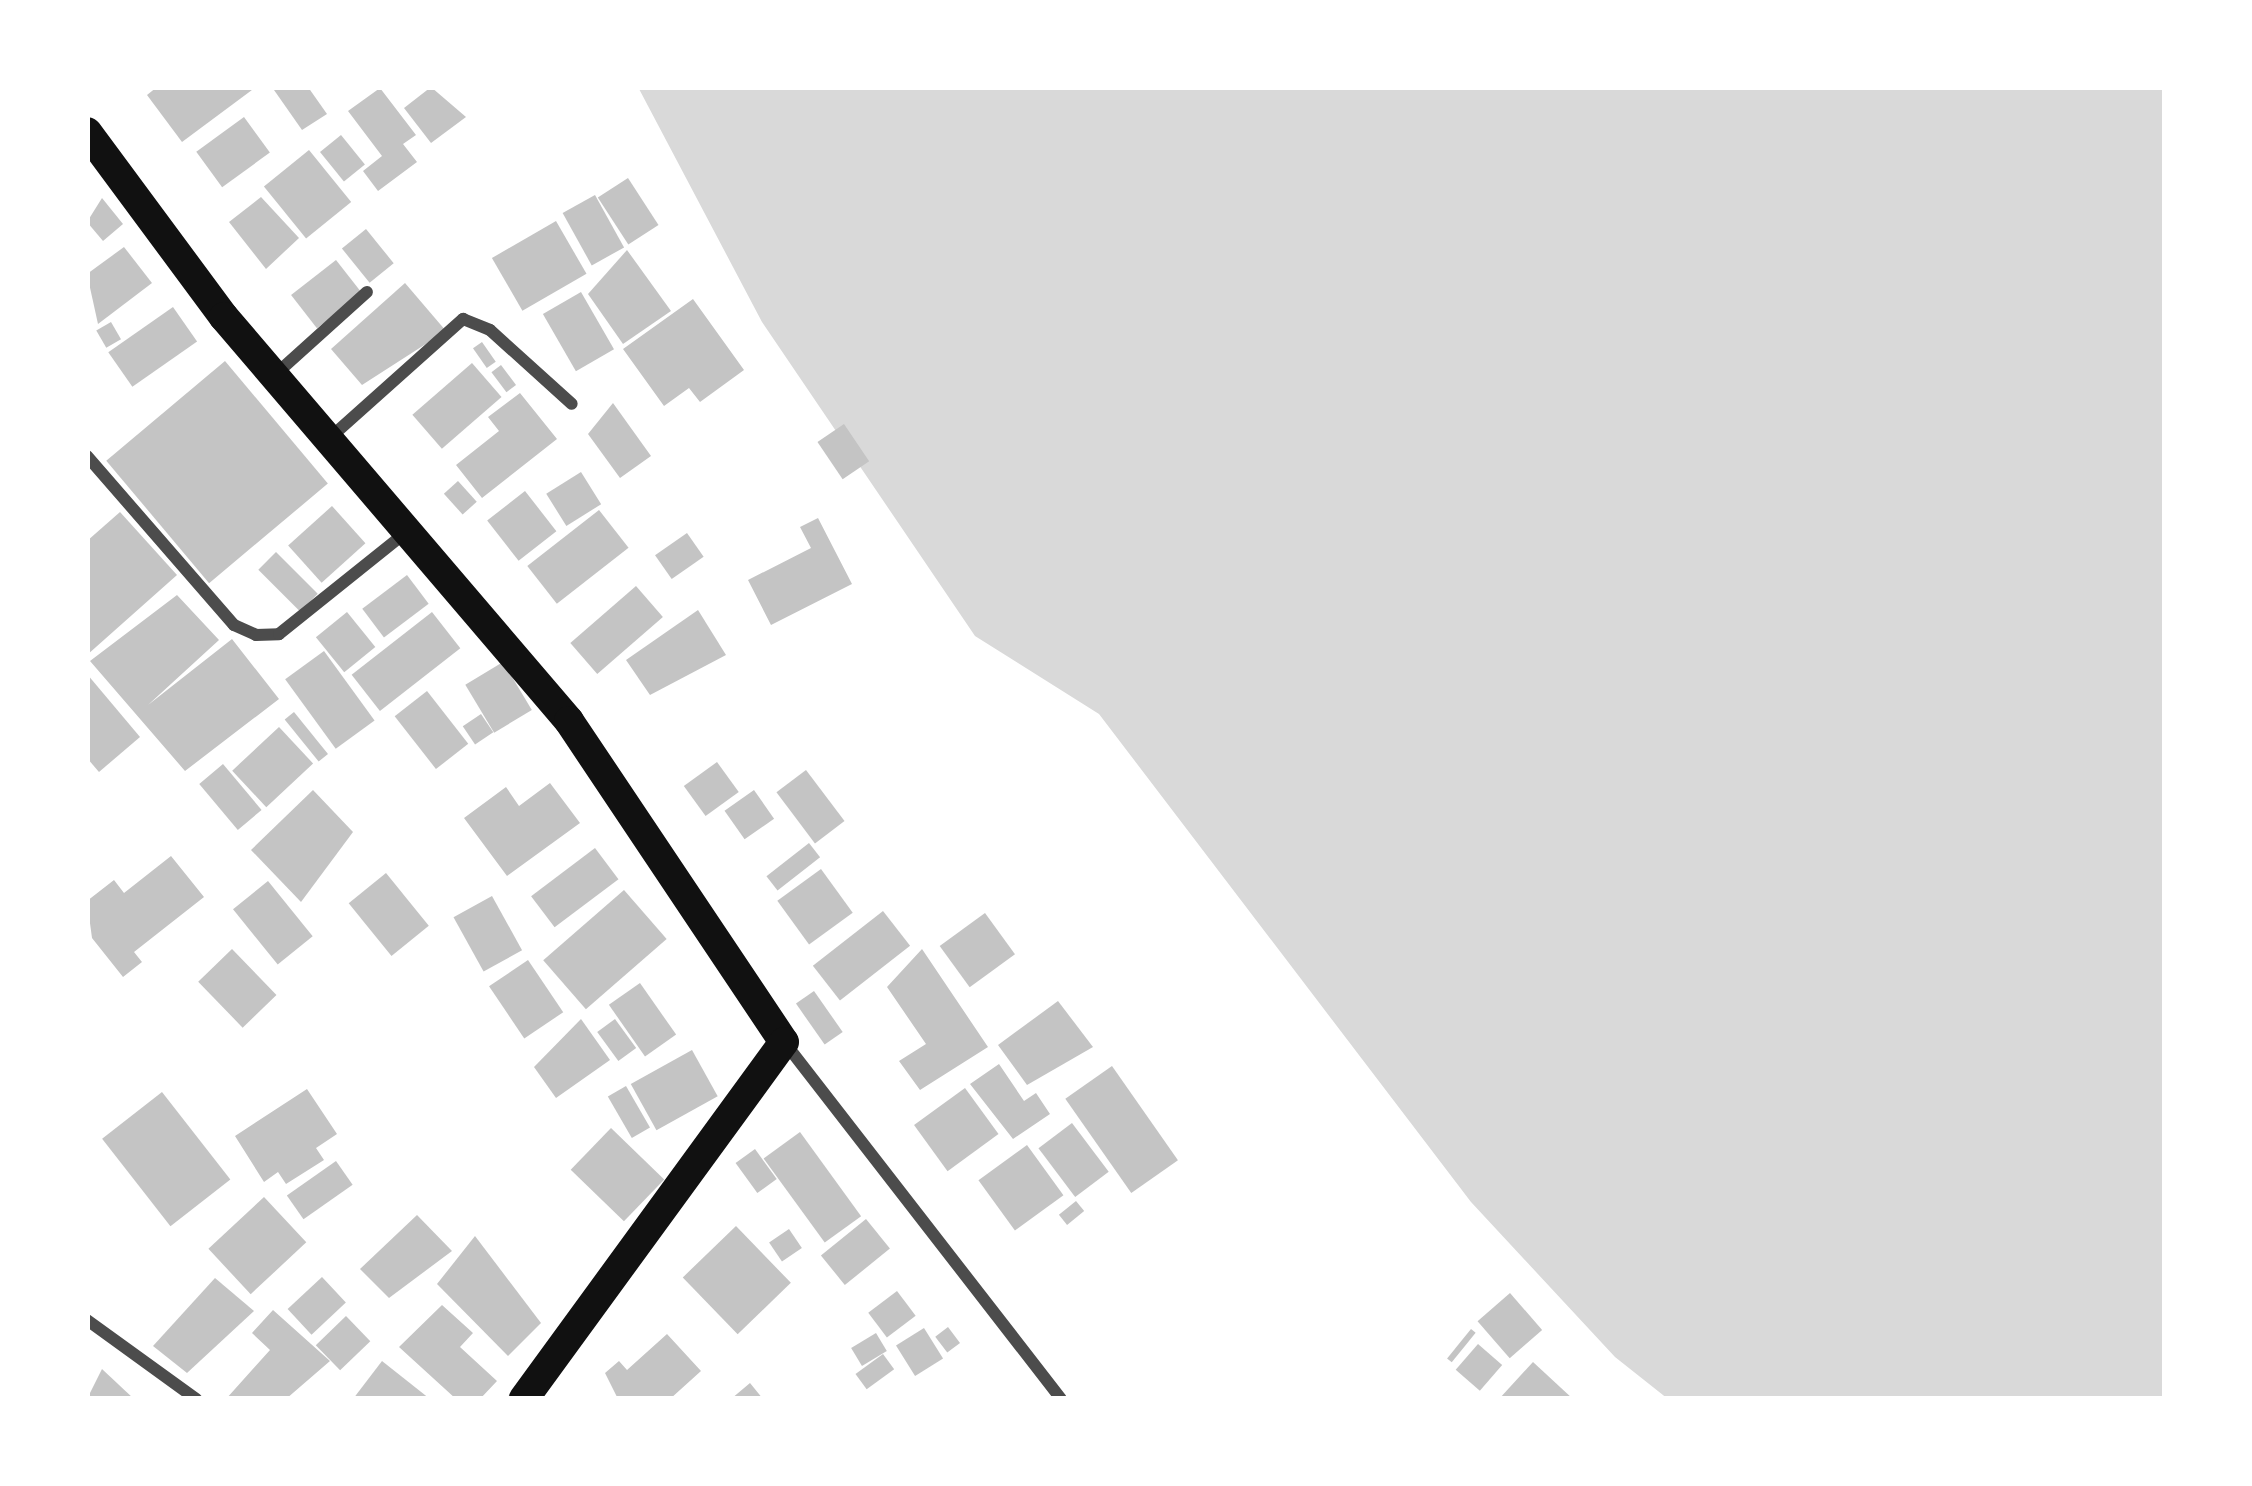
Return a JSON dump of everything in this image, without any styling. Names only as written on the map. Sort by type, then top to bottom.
[{"type":"highway","points":[[87,132],[276,374],[569,721],[784,1042],[524,1399]]},
{"type":"street","points":[[276,374],[367,292]]},
{"type":"street","points":[[332,436],[463,319],[490,330],[572,404]]},
{"type":"street","points":[[87,456],[234,625],[256,634],[279,634],[411,529]]},
{"type":"street","points":[[784,1042],[1061,1399]]},
{"type":"street","points":[[87,1320],[196,1399]]},
{"type":"shaded area","points":[[638,87],[2165,87],[2165,1399],[1668,1399],[1615,1357],[1471,1202],[1099,714],[975,636],[762,322]]},
{"type":"building","points":[[157,87],[256,87],[182,142],[147,95]]},
{"type":"building","points":[[308,87],[327,114],[302,130],[274,90]]},
{"type":"building","points":[[431,87],[466,117],[431,143],[404,108]]},
{"type":"building","points":[[380,88],[416,135],[403,144],[417,162],[378,191],[363,171],[382,156],[348,111]]},
{"type":"building","points":[[244,117],[270,153],[222,187],[196,152]]},
{"type":"building","points":[[341,135],[365,165],[344,182],[320,152]]},
{"type":"building","points":[[309,150],[351,202],[306,239],[264,187]]},
{"type":"building","points":[[628,178],[658,225],[628,245],[598,198]]},
{"type":"building","points":[[595,195],[624,247],[592,265],[563,213]]},
{"type":"building","points":[[261,197],[299,238],[266,269],[229,222]]},
{"type":"building","points":[[102,198],[123,224],[103,241],[87,222]]},
{"type":"building","points":[[556,221],[586,274],[522,311],[492,258]]},
{"type":"building","points":[[366,229],[394,263],[370,283],[342,249]]},
{"type":"building","points":[[124,247],[152,283],[98,324],[87,274]]},
{"type":"building","points":[[627,250],[671,311],[623,344],[588,294]]},
{"type":"building","points":[[336,260],[362,293],[317,328],[291,295]]},
{"type":"building","points":[[405,283],[446,331],[362,385],[331,349]]},
{"type":"building","points":[[581,292],[614,349],[576,371],[543,314]]},
{"type":"building","points":[[693,299],[744,370],[700,402],[689,388],[664,406],[623,349]]},
{"type":"building","points":[[173,307],[197,341],[132,387],[108,352]]},
{"type":"building","points":[[111,322],[121,339],[106,348],[96,330]]},
{"type":"building","points":[[482,342],[496,362],[487,368],[473,348]]},
{"type":"building","points":[[225,361],[328,484],[209,583],[106,461]]},
{"type":"building","points":[[472,363],[502,397],[442,449],[412,415]]},
{"type":"building","points":[[501,365],[516,385],[506,392],[491,372]]},
{"type":"building","points":[[520,393],[557,439],[482,498],[456,465],[499,431],[488,417]]},
{"type":"building","points":[[613,403],[651,456],[620,478],[588,434]]},
{"type":"building","points":[[844,424],[869,461],[843,479],[817,442]]},
{"type":"building","points":[[581,472],[601,504],[566,526],[546,494]]},
{"type":"building","points":[[458,481],[477,502],[463,515],[444,494]]},
{"type":"building","points":[[525,491],[556,531],[519,561],[487,521]]},
{"type":"building","points":[[332,506],[365,543],[322,583],[288,545]]},
{"type":"building","points":[[599,510],[629,548],[557,604],[527,566]]},
{"type":"building","points":[[120,512],[177,575],[87,655],[87,541]]},
{"type":"building","points":[[818,518],[852,584],[771,625],[748,580],[811,548],[800,527]]},
{"type":"building","points":[[687,533],[704,557],[672,579],[655,555]]},
{"type":"building","points":[[276,552],[318,594],[300,611],[258,570]]},
{"type":"building","points":[[407,575],[429,604],[384,637],[362,609]]},
{"type":"building","points":[[636,586],[663,617],[597,674],[570,643]]},
{"type":"building","points":[[177,595],[219,640],[148,705],[232,639],[279,699],[185,771],[90,661]]},
{"type":"building","points":[[698,610],[726,655],[650,695],[626,660]]},
{"type":"building","points":[[347,612],[375,647],[344,672],[316,637]]},
{"type":"building","points":[[432,612],[460,648],[380,711],[352,675]]},
{"type":"building","points":[[324,651],[375,721],[336,749],[285,679]]},
{"type":"building","points":[[503,662],[532,710],[494,733],[465,685]]},
{"type":"building","points":[[87,674],[140,737],[99,772],[87,758]]},
{"type":"building","points":[[427,691],[468,744],[436,769],[395,716]]},
{"type":"building","points":[[294,712],[328,754],[319,762],[285,720]]},
{"type":"building","points":[[481,714],[493,732],[475,745],[463,726]]},
{"type":"building","points":[[279,727],[313,764],[266,807],[232,771]]},
{"type":"building","points":[[717,762],[739,792],[706,816],[684,786]]},
{"type":"building","points":[[223,764],[262,810],[238,830],[199,784]]},
{"type":"building","points":[[806,770],[845,821],[815,843],[776,792]]},
{"type":"building","points":[[550,783],[580,823],[507,876],[464,818],[506,787],[519,806]]},
{"type":"building","points":[[313,790],[353,832],[301,902],[251,850]]},
{"type":"building","points":[[754,790],[774,819],[745,839],[725,811]]},
{"type":"building","points":[[809,843],[820,857],[778,890],[766,876]]},
{"type":"building","points":[[595,848],[618,879],[555,927],[531,896]]},
{"type":"building","points":[[171,856],[204,897],[134,952],[142,962],[123,977],[92,938],[87,901],[114,880],[124,893]]},
{"type":"building","points":[[821,869],[853,913],[809,944],[777,901]]},
{"type":"building","points":[[386,873],[429,926],[391,956],[349,903]]},
{"type":"building","points":[[268,881],[313,936],[278,964],[233,909]]},
{"type":"building","points":[[624,890],[667,939],[586,1009],[543,960]]},
{"type":"building","points":[[492,896],[522,950],[484,972],[454,917]]},
{"type":"building","points":[[883,911],[910,946],[840,1000],[813,966]]},
{"type":"building","points":[[985,913],[1015,954],[970,987],[940,946]]},
{"type":"building","points":[[232,949],[276,995],[243,1028],[198,982]]},
{"type":"building","points":[[922,949],[988,1047],[920,1090],[899,1061],[926,1044],[887,987]]},
{"type":"building","points":[[528,960],[563,1012],[524,1039],[489,986]]},
{"type":"building","points":[[640,983],[676,1035],[645,1056],[609,1005]]},
{"type":"building","points":[[814,991],[843,1032],[825,1045],[796,1004]]},
{"type":"building","points":[[1058,1001],[1093,1047],[1027,1085],[998,1045]]},
{"type":"building","points":[[581,1019],[610,1060],[556,1098],[534,1067]]},
{"type":"building","points":[[615,1019],[636,1048],[618,1061],[597,1032]]},
{"type":"building","points":[[692,1050],[718,1096],[656,1130],[631,1084]]},
{"type":"building","points":[[999,1064],[1024,1101],[1036,1093],[1050,1114],[1013,1139],[970,1084]]},
{"type":"building","points":[[1112,1066],[1178,1160],[1131,1193],[1065,1099]]},
{"type":"building","points":[[626,1086],[650,1128],[632,1138],[608,1096]]},
{"type":"building","points":[[965,1088],[999,1134],[948,1171],[914,1125]]},
{"type":"building","points":[[307,1089],[337,1134],[316,1148],[324,1160],[286,1184],[278,1172],[264,1182],[235,1136]]},
{"type":"building","points":[[162,1092],[230,1179],[170,1226],[102,1139]]},
{"type":"building","points":[[1072,1123],[1109,1172],[1075,1197],[1038,1148]]},
{"type":"building","points":[[611,1128],[664,1179],[624,1221],[571,1170]]},
{"type":"building","points":[[800,1132],[861,1216],[825,1243],[764,1158]]},
{"type":"building","points":[[1027,1145],[1063,1195],[1015,1230],[978,1180]]},
{"type":"building","points":[[755,1149],[777,1179],[757,1193],[736,1163]]},
{"type":"building","points":[[336,1161],[353,1185],[303,1219],[287,1195]]},
{"type":"building","points":[[264,1197],[306,1242],[251,1294],[208,1249]]},
{"type":"building","points":[[1076,1201],[1084,1211],[1067,1225],[1059,1215]]},
{"type":"building","points":[[417,1215],[452,1251],[389,1298],[360,1269]]},
{"type":"building","points":[[866,1219],[890,1249],[845,1285],[821,1256]]},
{"type":"building","points":[[736,1226],[791,1283],[738,1334],[683,1277]]},
{"type":"building","points":[[789,1229],[802,1248],[782,1261],[769,1242]]},
{"type":"building","points":[[475,1236],[541,1323],[508,1356],[437,1284]]},
{"type":"building","points":[[322,1277],[346,1303],[311,1335],[288,1309]]},
{"type":"building","points":[[215,1278],[254,1311],[187,1373],[153,1346]]},
{"type":"building","points":[[897,1291],[916,1316],[887,1337],[868,1313]]},
{"type":"building","points":[[1510,1293],[1542,1330],[1510,1358],[1478,1321]]},
{"type":"building","points":[[442,1305],[473,1333],[460,1347],[497,1381],[480,1399],[456,1399],[399,1347]]},
{"type":"building","points":[[273,1310],[330,1361],[286,1399],[226,1399],[270,1350],[252,1333]]},
{"type":"building","points":[[346,1316],[370,1341],[340,1370],[316,1345]]},
{"type":"building","points":[[948,1327],[960,1343],[947,1353],[935,1337]]},
{"type":"building","points":[[924,1328],[943,1359],[915,1376],[896,1345]]},
{"type":"building","points":[[1471,1329],[1476,1333],[1452,1362],[1447,1359]]},
{"type":"building","points":[[876,1333],[887,1351],[862,1366],[851,1348]]},
{"type":"building","points":[[667,1334],[701,1371],[670,1399],[618,1399],[605,1373],[619,1361],[627,1370]]},
{"type":"building","points":[[1478,1344],[1502,1365],[1480,1391],[1456,1370]]},
{"type":"building","points":[[883,1354],[894,1369],[867,1389],[855,1374]]},
{"type":"building","points":[[382,1361],[430,1399],[353,1399]]},
{"type":"building","points":[[1533,1362],[1573,1399],[1499,1399]]},
{"type":"building","points":[[102,1369],[134,1399],[87,1399]]},
{"type":"building","points":[[750,1383],[763,1399],[731,1399]]}]
